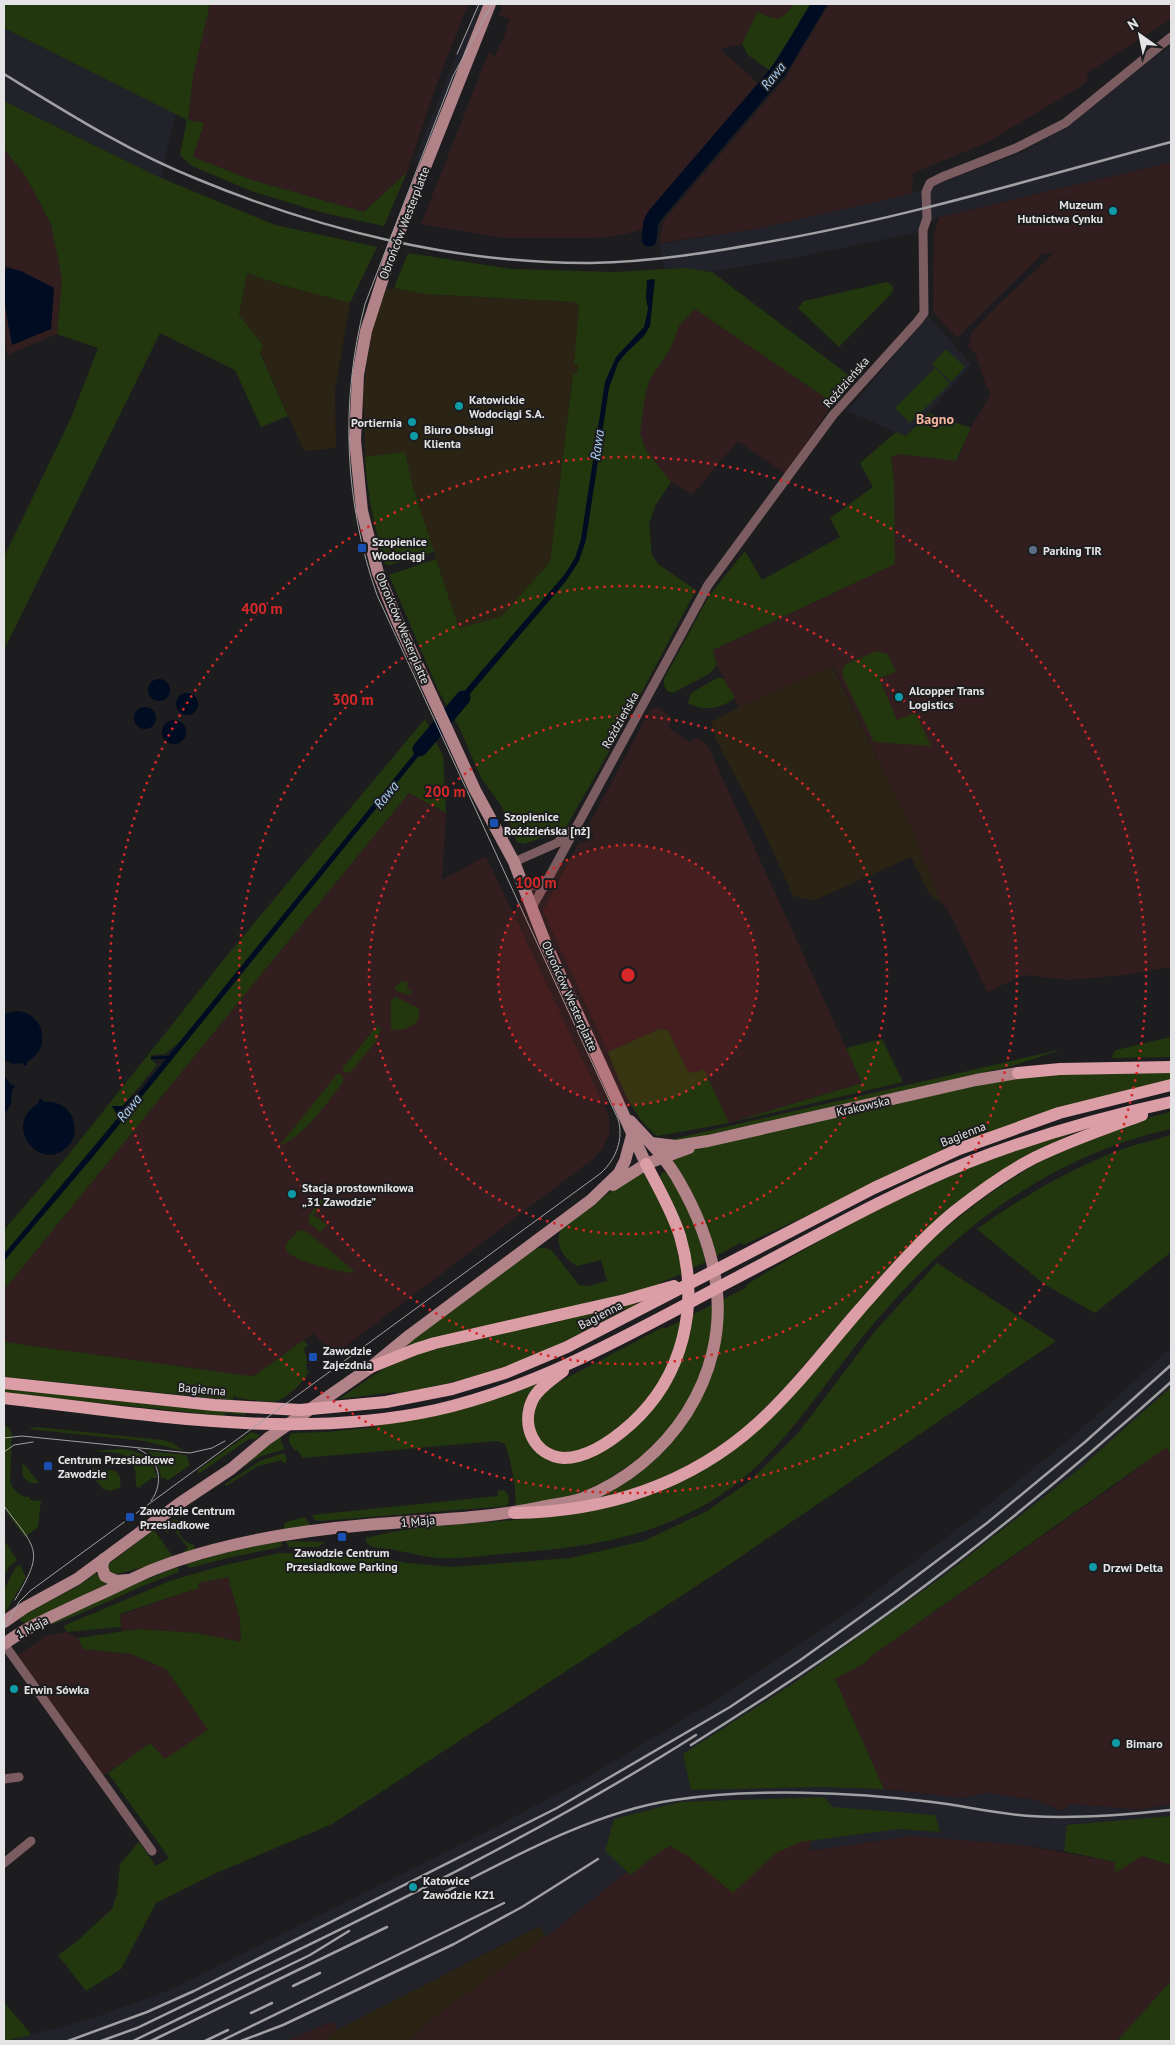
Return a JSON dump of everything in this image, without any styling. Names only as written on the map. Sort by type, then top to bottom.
[{"type":"main road","points":[[1018,1073],[1060,1069],[1171,1067]]},
{"type":"main road","name":"Bagienna","points":[[4,1383],[246,1407],[300,1410],[418,1397],[452,1389],[498,1375],[567,1347],[658,1295],[711,1280],[743,1257],[874,1188],[959,1149],[1059,1113],[1171,1085]]},
{"type":"main road","points":[[4,1398],[276,1425],[318,1425],[409,1414],[454,1405],[517,1385],[583,1356],[889,1198],[967,1163],[1046,1134],[1127,1111],[1171,1103]]},
{"type":"main road","points":[[514,1513],[546,1513],[619,1500],[664,1484],[708,1461],[758,1423],[788,1392],[909,1255],[955,1212],[980,1193],[1034,1158],[1097,1131],[1171,1103]]},
{"type":"main road","points":[[583,1356],[540,1390],[533,1398],[528,1410],[528,1431],[533,1441],[541,1450],[563,1458],[582,1454],[597,1448],[632,1423],[658,1394],[671,1371],[682,1345],[689,1294],[685,1257],[679,1234],[646,1164]]},
{"type":"main road","points":[[371,1367],[435,1343],[626,1300],[658,1295]]},
{"type":"street","name":"Obrońców Westerplatte","points":[[490,4],[380,285],[366,331],[358,375],[355,440],[362,512],[378,573],[397,620],[475,790],[514,862],[545,942],[646,1164]]},
{"type":"street","name":"Roździeńska","points":[[532,906],[548,880],[708,585],[824,427],[863,380],[918,322],[924,313],[923,230],[927,218],[926,192],[930,183],[1016,148],[1065,123],[1171,37]]},
{"type":"street","name":"Roździeńska","points":[[514,862],[557,843],[576,827]]},
{"type":"street","points":[[523,883],[535,886],[548,880]]},
{"type":"street","name":"Krakowska","points":[[651,1143],[676,1146],[708,1141],[976,1080],[1018,1073]]},
{"type":"street","name":"Obrońców Westerplatte","points":[[624,1115],[663,1158],[690,1202],[706,1241],[711,1280]]},
{"type":"street","name":"1 Maja","points":[[4,1622],[24,1608],[77,1579],[180,1503],[231,1469],[267,1439],[371,1367],[410,1335],[591,1200],[619,1173],[625,1161],[632,1135]]},
{"type":"street","name":"Krakowska","points":[[591,1200],[646,1164],[708,1141]]},
{"type":"street","name":"1 Maja","points":[[152,1851],[4,1644],[31,1626],[153,1570],[193,1557],[273,1537],[338,1527],[514,1513],[580,1499],[608,1486],[643,1464],[667,1440],[690,1409],[708,1367],[716,1326],[711,1280]]},
{"type":"street","points":[[104,1559],[102,1567],[105,1576],[116,1581],[131,1580]]},
{"type":"street","points":[[4,1778],[20,1777]]},
{"type":"street","points":[[4,1863],[31,1841]]},
{"type":"shaded area","points":[[210,4],[468,4],[436,86],[407,172],[364,212],[252,180],[193,157],[204,123],[188,120],[193,76]]},
{"type":"shaded area","points":[[477,4],[483,4],[421,163],[414,161]]},
{"type":"shaded area","points":[[503,4],[793,4],[787,14],[781,18],[772,18],[757,12],[742,44],[720,49],[760,85],[649,213],[643,229],[622,235],[594,238],[505,238],[421,224],[489,52],[494,57],[504,37],[510,18],[499,16]]},
{"type":"shaded area","points":[[829,4],[1171,4],[1171,19],[1088,72],[1086,83],[986,143],[913,173],[912,194],[757,229],[659,243],[664,220],[785,79]]},
{"type":"shaded area","points":[[4,28],[175,114],[161,178],[4,101]]},
{"type":"shaded area","points":[[1171,45],[1171,162],[939,217],[916,233],[788,259],[712,272],[685,268],[665,269],[659,244],[757,229],[911,194],[1022,152],[1061,130]]},
{"type":"shaded area","points":[[4,149],[25,175],[51,224],[62,279],[57,334],[7,355],[4,333]]},
{"type":"shaded area","points":[[1171,162],[1171,967],[1125,975],[1069,980],[1024,975],[987,992],[950,913],[941,902],[913,830],[833,666],[739,707],[717,665],[713,650],[895,564],[894,479],[891,457],[899,454],[957,461],[971,428],[991,394],[987,388],[976,355],[968,346],[972,332],[1055,252],[1041,255],[957,338],[933,312],[934,235],[939,217]]},
{"type":"shaded area","points":[[247,273],[282,285],[350,303],[335,390],[336,448],[304,451],[260,352],[263,345],[239,315]]},
{"type":"shaded area","points":[[394,288],[425,294],[576,302],[579,307],[575,364],[578,365],[577,374],[573,374],[550,562],[502,616],[459,630],[413,487],[405,452],[365,457],[363,393],[372,328],[382,290]]},
{"type":"shaded area","points":[[695,309],[833,403],[786,474],[738,441],[692,495],[671,482],[645,449],[640,433],[649,381],[672,346],[679,326]]},
{"type":"shaded area","points":[[928,316],[971,364],[905,436],[847,411]]},
{"type":"shaded area","points":[[832,666],[913,830],[941,902],[929,894],[911,857],[813,901],[793,896],[759,821],[716,740],[711,722],[739,707]]},
{"type":"shaded area","points":[[657,707],[669,715],[671,720],[669,728],[689,742],[699,739],[707,744],[862,1083],[729,1123],[704,1070],[695,1073],[688,1071],[668,1030],[659,1029],[608,1052],[543,911],[579,842],[594,838],[591,832],[584,834],[650,710]]},
{"type":"shaded area","points":[[409,793],[446,813],[442,880],[486,856],[609,1116],[609,1134],[603,1148],[593,1159],[338,1352],[322,1343],[314,1333],[255,1375],[250,1376],[4,1342],[4,1290]]},
{"type":"shaded area","points":[[1171,1348],[1171,1387],[1079,1469],[942,1577],[875,1626],[794,1683],[683,1754],[729,1772],[962,1798],[988,1793],[1035,1800],[1062,1811],[1070,1804],[1139,1810],[1171,1804],[1171,1820],[1134,1826],[1064,1851],[1023,1845],[910,1836],[809,1851],[819,1808],[653,1850],[546,1937],[539,1926],[338,2029],[332,2021],[286,2041],[8,2041],[93,2018],[172,1989],[488,1831],[581,1781],[722,1696],[848,1612],[981,1511],[1078,1432]]},
{"type":"shaded area","points":[[1170,1444],[1171,1804],[1139,1810],[1070,1804],[1063,1811],[1035,1800],[988,1793],[962,1798],[884,1789],[835,1679],[865,1663],[870,1657],[1118,1483]]},
{"type":"shaded area","points":[[228,1577],[240,1620],[241,1642],[197,1633],[138,1629],[121,1631],[120,1615],[199,1588],[198,1583]]},
{"type":"shaded area","points":[[67,1632],[78,1638],[83,1649],[131,1654],[166,1669],[208,1730],[165,1760],[150,1744],[102,1776],[17,1656],[46,1636]]},
{"type":"shaded area","points":[[820,1808],[809,1851],[910,1836],[1023,1845],[1115,1862],[1115,1865],[1142,1856],[1171,1865],[1171,1981],[1117,2041],[411,2041],[439,2014],[560,1926],[653,1850]]},
{"type":"shaded area","points":[[540,1926],[546,1937],[439,2014],[411,2041],[322,2041],[338,2029]]},
{"type":"shaded area","points":[[333,2021],[338,2029],[322,2041],[286,2041]]},
{"type":"green space","points":[[4,4],[210,4],[193,76],[188,120],[204,123],[193,157],[252,180],[364,212],[407,172],[384,226],[324,213],[254,192],[192,166],[180,155],[187,120],[4,28]]},
{"type":"green space","points":[[793,4],[813,4],[769,70],[748,55],[742,44],[757,12],[769,17],[778,18],[782,17]]},
{"type":"green space","points":[[4,101],[161,178],[275,225],[377,247],[350,303],[282,285],[247,273],[239,315],[263,345],[260,353],[288,416],[261,427],[235,370],[160,333],[4,650],[4,557],[71,418],[98,348],[57,334],[62,279],[51,224],[25,175],[4,149]]},
{"type":"green space","points":[[408,253],[512,269],[614,272],[685,268],[712,272],[855,380],[833,403],[695,309],[679,326],[672,346],[649,381],[640,433],[645,449],[671,482],[655,506],[649,524],[652,555],[659,565],[696,590],[628,718],[565,829],[524,844],[517,842],[501,805],[481,778],[460,729],[438,690],[389,575],[436,559],[459,629],[502,616],[550,562],[573,374],[577,374],[578,365],[574,364],[579,307],[576,302],[425,294],[394,288]]},
{"type":"green space","points":[[887,282],[892,285],[891,294],[839,347],[798,308],[804,301]]},
{"type":"green space","points":[[946,349],[965,367],[951,382],[932,364]]},
{"type":"green space","points":[[935,368],[950,384],[910,423],[895,408]]},
{"type":"green space","points":[[928,413],[971,428],[956,461],[900,454],[891,457],[894,479],[895,564],[713,650],[717,665],[709,674],[673,693],[667,691],[664,679],[709,596],[745,551],[762,580],[840,537],[830,518],[873,487],[860,463],[896,432],[906,436]]},
{"type":"green space","points":[[405,452],[413,487],[434,552],[389,565],[385,564],[375,524],[365,457]]},
{"type":"green space","points":[[877,651],[888,654],[896,672],[879,678],[897,720],[915,713],[931,746],[874,742],[842,675],[844,665]]},
{"type":"green space","points":[[717,678],[723,678],[735,698],[723,705],[712,708],[700,708],[688,703],[691,693]]},
{"type":"green space","points":[[425,719],[432,732],[181,1040],[165,1054],[151,1055],[152,1060],[157,1065],[123,1106],[112,1107],[119,1116],[4,1254],[4,1230],[70,1153],[225,958]]},
{"type":"green space","points":[[434,737],[443,756],[446,813],[409,793],[4,1290],[4,1261],[91,1159]]},
{"type":"green space","points":[[401,981],[409,983],[406,987],[412,992],[409,995],[396,991],[395,988]]},
{"type":"green space","points":[[396,997],[418,1008],[419,1013],[419,1018],[412,1026],[402,1030],[391,1029],[391,1000]]},
{"type":"green space","points":[[377,1026],[381,1029],[376,1041],[350,1073],[344,1072],[342,1069]]},
{"type":"green space","points":[[659,1029],[668,1030],[688,1071],[695,1073],[704,1069],[729,1123],[657,1136],[640,1118],[627,1098],[608,1052]]},
{"type":"green space","points":[[1171,1037],[1171,1057],[1112,1058],[1116,1050]]},
{"type":"green space","points":[[882,1039],[903,1082],[729,1123],[862,1083],[846,1048]]},
{"type":"green space","points":[[1063,1049],[1012,1066],[675,1143],[660,1142]]},
{"type":"green space","points":[[1171,1072],[1171,1080],[1123,1091],[819,1210],[743,1245],[742,1242],[716,1256],[670,1159],[712,1145],[983,1083],[1043,1075]]},
{"type":"green space","points":[[338,1073],[343,1077],[343,1082],[323,1108],[308,1125],[282,1145],[281,1144]]},
{"type":"green space","points":[[1171,1112],[1171,1129],[1122,1143],[1076,1161],[1033,1185],[991,1212],[953,1243],[916,1277],[882,1314],[771,1452],[734,1486],[688,1514],[636,1534],[584,1545],[529,1552],[461,1558],[438,1558],[375,1548],[367,1544],[366,1538],[407,1530],[434,1526],[539,1518],[599,1509],[628,1502],[656,1492],[715,1463],[911,1259],[970,1208],[1031,1167],[1063,1150],[1133,1122]]},
{"type":"green space","points":[[1076,1131],[1021,1159],[851,1310],[777,1397],[736,1435],[688,1467],[627,1492],[593,1498],[650,1464],[675,1438],[687,1422],[722,1300],[747,1287],[746,1285],[798,1253],[905,1196],[989,1161]]},
{"type":"green space","points":[[1171,1135],[1171,1252],[1095,1313],[1044,1284],[977,1229],[1011,1206],[1066,1174],[1129,1147]]},
{"type":"green space","points":[[644,1170],[670,1221],[683,1273],[660,1283],[660,1286],[404,1346],[536,1249],[545,1248],[552,1251],[579,1285],[588,1286],[607,1281],[601,1260],[577,1266],[567,1259],[559,1244],[559,1233],[562,1228],[621,1184]]},
{"type":"green space","points":[[665,1172],[671,1178],[684,1201],[704,1253],[705,1262],[691,1269],[660,1178],[661,1173]]},
{"type":"green space","points":[[324,1199],[324,1202],[313,1215],[327,1225],[320,1232],[309,1223],[308,1217],[320,1200]]},
{"type":"green space","points":[[299,1230],[306,1231],[353,1270],[354,1273],[303,1261],[290,1254],[287,1251],[286,1244]]},
{"type":"green space","points":[[937,1263],[1056,1341],[730,1564],[332,1824],[214,1874],[156,1903],[121,1969],[86,1991],[58,1955],[75,1943],[112,1909],[117,1894],[120,1864],[139,1842],[156,1866],[169,1858],[108,1773],[150,1743],[165,1759],[208,1730],[166,1669],[131,1654],[83,1649],[78,1638],[138,1629],[197,1633],[241,1642],[240,1620],[228,1577],[198,1583],[199,1588],[120,1614],[121,1627],[67,1632],[63,1626],[170,1581],[221,1566],[279,1553],[358,1554],[407,1563],[452,1567],[570,1558],[644,1541],[707,1511],[750,1481],[799,1432],[876,1330]]},
{"type":"green space","points":[[634,1303],[636,1306],[535,1355],[487,1372],[448,1383],[396,1394],[395,1392],[339,1399],[386,1367],[421,1352]]},
{"type":"green space","points":[[712,1305],[711,1335],[704,1363],[694,1390],[679,1414],[661,1437],[640,1457],[617,1474],[591,1488],[572,1495],[514,1509],[515,1487],[509,1458],[505,1444],[497,1441],[303,1458],[289,1442],[289,1437],[292,1433],[376,1427],[377,1425],[534,1384],[536,1386],[524,1417],[524,1431],[545,1457],[616,1443],[688,1340],[692,1315]]},
{"type":"green space","points":[[683,1320],[676,1350],[658,1386],[625,1424],[595,1445],[566,1454],[550,1449],[534,1434],[534,1407],[548,1388],[663,1327],[664,1329]]},
{"type":"green space","points":[[304,1340],[308,1346],[304,1348],[307,1361],[306,1370],[309,1371],[291,1393],[277,1401],[233,1396],[233,1400],[4,1377],[4,1342],[250,1376],[255,1375]]},
{"type":"green space","points":[[1171,1387],[1171,1458],[1167,1447],[870,1657],[865,1663],[835,1679],[884,1789],[821,1787],[691,1790],[683,1754],[794,1683],[942,1577],[1079,1469]]},
{"type":"green space","points":[[4,1388],[246,1412],[246,1415],[225,1413],[225,1416],[4,1393]]},
{"type":"green space","points":[[4,1425],[9,1428],[12,1434],[11,1485],[20,1495],[30,1497],[30,1500],[41,1501],[38,1527],[25,1537],[4,1509]]},
{"type":"green space","points":[[36,1427],[163,1440],[173,1443],[183,1451],[144,1441],[28,1429]]},
{"type":"green space","points":[[251,1432],[260,1435],[256,1439],[249,1439],[198,1474],[198,1470]]},
{"type":"green space","points":[[281,1436],[281,1442],[285,1449],[259,1457],[239,1470],[273,1441]]},
{"type":"green space","points":[[120,1449],[133,1451],[144,1456],[153,1465],[157,1478],[152,1478],[138,1488],[134,1466],[130,1460],[125,1456],[111,1452],[92,1451]]},
{"type":"green space","points":[[148,1451],[186,1455],[190,1465],[167,1481],[165,1478],[161,1478],[158,1464]]},
{"type":"green space","points":[[284,1453],[287,1459],[286,1462],[283,1463],[282,1460],[258,1466],[223,1488],[226,1486],[225,1484],[260,1461]]},
{"type":"green space","points":[[22,1463],[39,1483],[30,1483],[23,1477]]},
{"type":"green space","points":[[90,1468],[115,1471],[120,1479],[119,1488],[110,1491],[103,1489],[88,1470]]},
{"type":"green space","points":[[498,1491],[505,1491],[508,1495],[509,1502],[506,1506],[320,1521],[315,1520],[312,1515],[498,1496]]},
{"type":"green space","points":[[305,1517],[311,1526],[284,1531],[286,1522]]},
{"type":"green space","points":[[174,1519],[178,1520],[178,1529],[181,1536],[186,1542],[194,1545],[195,1551],[182,1553],[188,1548],[173,1528],[167,1533],[163,1527]]},
{"type":"green space","points":[[154,1530],[174,1558],[110,1575],[109,1564]]},
{"type":"green space","points":[[4,1540],[17,1560],[8,1568],[4,1578]]},
{"type":"green space","points":[[281,1541],[282,1545],[277,1548],[189,1568],[186,1564],[236,1550]]},
{"type":"green space","points":[[286,1541],[325,1542],[318,1547],[289,1547]]},
{"type":"green space","points":[[20,1565],[26,1577],[4,1615],[4,1589],[16,1567]]},
{"type":"green space","points":[[178,1567],[179,1572],[76,1616],[41,1628],[125,1588]]},
{"type":"green space","points":[[96,1573],[107,1584],[26,1624],[20,1621],[21,1616],[80,1585]]},
{"type":"green space","points":[[824,1797],[832,1807],[935,1815],[940,1832],[899,1829],[801,1842],[776,1853],[733,1893],[688,1856],[670,1846],[655,1855],[631,1875],[605,1851],[614,1819],[680,1802]]},
{"type":"green space","points":[[1171,1816],[1171,1865],[1142,1856],[1115,1873],[1115,1862],[1064,1851],[1067,1825]]},
{"type":"green space","points":[[1171,1981],[1171,2041],[1117,2041]]},
{"type":"green space","points":[[4,2002],[30,2033],[31,2035],[4,2041]]},
{"type":"water","points":[[6,267],[21,271],[54,288],[51,329],[12,345],[4,296]]},
{"type":"water","points":[[655,279],[650,326],[644,336],[618,363],[609,388],[586,540],[579,561],[566,581],[451,716],[448,710],[565,574],[575,558],[581,539],[605,382],[616,357],[644,327],[648,309],[646,298],[647,280]]},
{"type":"water","points":[[159,679],[167,682],[170,690],[167,698],[159,701],[151,698],[148,690],[151,682]]},
{"type":"water","points":[[187,693],[197,700],[198,704],[191,714],[187,715],[177,708],[176,704],[183,694]]},
{"type":"water","points":[[145,707],[153,710],[156,718],[153,726],[145,729],[137,726],[134,718],[137,710]]},
{"type":"water","points":[[174,720],[179,721],[185,727],[185,737],[179,743],[174,744],[169,743],[163,737],[162,732],[163,727],[169,721]]},
{"type":"water","points":[[432,732],[434,737],[91,1159],[4,1261],[4,1254],[119,1117],[112,1106],[123,1106],[133,1095],[135,1097]]},
{"type":"water","points":[[18,1011],[35,1019],[42,1033],[40,1049],[24,1066],[23,1063],[13,1064],[4,1060],[4,1014]]},
{"type":"water","points":[[4,1075],[15,1088],[12,1089],[11,1104],[4,1115]]},
{"type":"water","points":[[42,1099],[43,1102],[53,1102],[63,1106],[73,1118],[75,1129],[73,1138],[69,1145],[58,1153],[47,1155],[37,1151],[29,1144],[24,1134],[23,1123],[28,1112],[39,1103],[38,1100]]},
{"type":"waterway","name":"Rawa","points":[[649,239],[651,222],[655,215],[780,69],[819,4]]},
{"type":"waterway","name":"Rawa","points":[[420,749],[463,698]]},
{"type":"waterway","points":[[152,1058],[170,1057]]},
{"type":"tram line","points":[[457,54],[479,4]]},
{"type":"tram line","points":[[4,1629],[19,1602],[30,1591],[601,1173],[615,1155],[620,1134],[618,1119],[377,595],[366,559],[352,487],[349,451],[349,414],[357,340],[365,304],[453,76],[492,4]]},
{"type":"tram line","points":[[4,1438],[22,1436],[190,1453],[212,1448],[225,1441]]},
{"type":"tram line","points":[[4,1452],[14,1445],[33,1442]]},
{"type":"tram line","points":[[138,1449],[151,1458],[158,1471],[158,1486],[151,1501]]},
{"type":"tram line","points":[[4,1506],[24,1532],[33,1551],[31,1570],[15,1600]]},
{"type":"railway","points":[[4,74],[98,131],[147,157],[197,179],[292,214],[340,228],[440,250],[541,262],[591,263],[637,261],[705,253],[773,241],[923,208],[1171,142]]},
{"type":"railway","points":[[68,2041],[147,2012],[194,1991],[557,1808],[730,1707],[799,1661],[894,1593],[987,1523],[1085,1442],[1171,1365]]},
{"type":"railway","points":[[691,1745],[824,1658],[937,1577],[1039,1496],[1171,1382]]},
{"type":"railway","points":[[101,2041],[137,2028],[421,1889],[560,1816],[696,1735]]},
{"type":"railway","points":[[435,1897],[521,1853],[582,1826],[643,1806],[705,1796],[769,1793],[869,1796],[932,1802],[1018,1815],[1048,1817],[1101,1816],[1171,1810]]},
{"type":"railway","points":[[241,2041],[283,2025],[454,1944],[522,1907],[598,1859]]},
{"type":"railway","points":[[221,2041],[504,1903]]},
{"type":"railway","points":[[151,2041],[387,1927]]},
{"type":"railway","points":[[133,2041],[310,1955],[349,1931]]},
{"type":"railway","points":[[293,1986],[320,1973]]},
{"type":"railway","points":[[251,2013],[272,2003]]},
{"type":"railway","points":[[205,2041],[228,2030]]},
{"type":"place","name":"Muzeum Hutnictwa Cynku","points":[[1113,211]]},
{"type":"place","name":"Katowickie Wodociągi S.A.","points":[[459,406]]},
{"type":"place","name":"Portiernia","points":[[412,422]]},
{"type":"place","name":"Biuro Obsługi Klienta","points":[[414,436]]},
{"type":"place","name":"Szopienice Wodociągi","points":[[362,548]]},
{"type":"place","name":"Parking TIR","points":[[1033,550]]},
{"type":"place","name":"Alcopper Trans Logistics","points":[[899,697]]},
{"type":"place","name":"Szopienice Roździeńska [nż]","points":[[494,823]]},
{"type":"place","name":"Stacja prostownikowa „31 Zawodzie”","points":[[292,1194]]},
{"type":"place","name":"Zawodzie Zajezdnia","points":[[313,1357]]},
{"type":"place","name":"Centrum Przesiadkowe Zawodzie","points":[[48,1466]]},
{"type":"place","name":"Zawodzie Centrum Przesiadkowe","points":[[130,1517]]},
{"type":"place","name":"Zawodzie Centrum Przesiadkowe Parking","points":[[342,1537]]},
{"type":"place","name":"Drzwi Delta","points":[[1093,1567]]},
{"type":"place","name":"Erwin Sówka","points":[[14,1689]]},
{"type":"place","name":"Bimaro","points":[[1116,1743]]},
{"type":"place","name":"Katowice Zawodzie KZ1","points":[[413,1887]]},
{"type":"district","name":"Bagno","points":[[935,419]]}]
